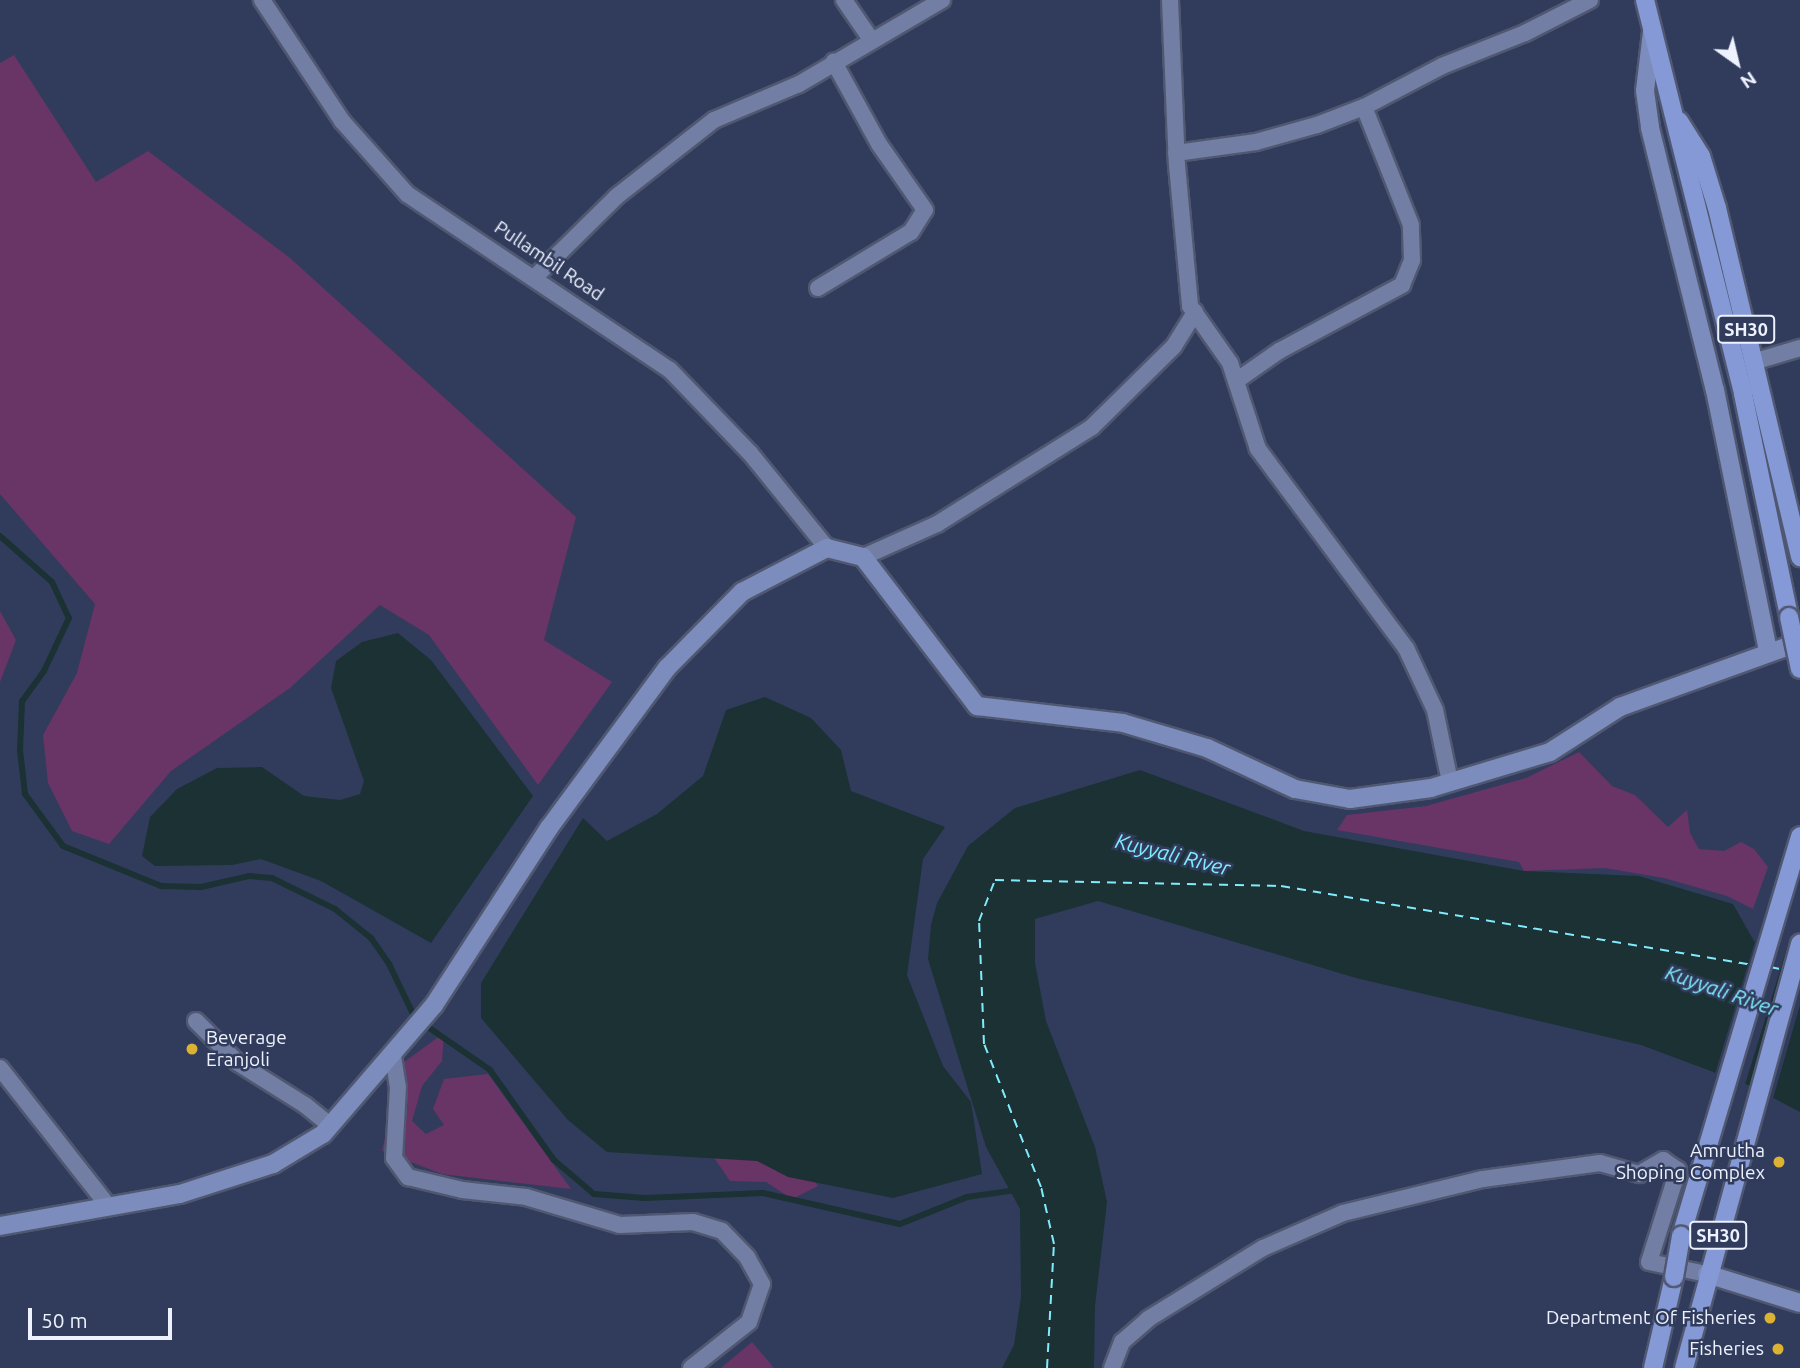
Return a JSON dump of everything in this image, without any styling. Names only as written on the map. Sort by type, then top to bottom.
[{"type":"main road","name":"SH30","points":[[1645,0],[1743,394],[1800,669]]},
{"type":"main road","name":"SH30","points":[[1671,110],[1701,156],[1800,557]]},
{"type":"main road","name":"SH30","points":[[1653,1368],[1681,1236],[1800,836]]},
{"type":"main road","name":"SH30","points":[[1684,1368],[1707,1274],[1800,944]]},
{"type":"street","name":"Pullambil Road","points":[[262,0],[342,121],[407,194],[536,276],[670,370],[750,453],[827,548]]},
{"type":"street","points":[[844,0],[870,38]]},
{"type":"street","points":[[536,276],[616,197],[714,120],[799,85],[870,38],[942,0]]},
{"type":"street","points":[[1170,0],[1176,153],[1190,306],[1230,363],[1258,449],[1406,648],[1425,683],[1450,782]]},
{"type":"street","points":[[1176,153],[1256,142],[1364,107],[1442,66],[1525,33],[1590,0]]},
{"type":"street","points":[[1653,28],[1644,91],[1650,128],[1715,390],[1768,651]]},
{"type":"street","points":[[818,288],[911,232],[925,210],[879,144],[834,62]]},
{"type":"street","points":[[1236,381],[1279,351],[1402,285],[1412,260],[1410,225],[1364,107]]},
{"type":"street","points":[[0,1226],[180,1194],[273,1164],[331,1126],[434,1005],[549,828],[667,668],[741,592],[827,548],[863,557],[937,524],[1092,426],[1174,346],[1195,312]]},
{"type":"street","points":[[1753,362],[1800,348]]},
{"type":"street","points":[[863,557],[977,706],[1123,723],[1207,748],[1295,789],[1350,799],[1450,782],[1550,752],[1620,707],[1768,651],[1800,642]]},
{"type":"street","points":[[196,1021],[238,1063],[331,1126]]},
{"type":"street","points":[[396,1052],[398,1087],[394,1158],[408,1177],[462,1190],[526,1197],[620,1225],[693,1222],[722,1231],[747,1257],[762,1284],[749,1322],[691,1368]]},
{"type":"street","points":[[0,1068],[108,1207]]},
{"type":"street","points":[[1112,1368],[1122,1342],[1148,1319],[1263,1248],[1343,1213],[1483,1179],[1600,1163],[1639,1174],[1663,1160],[1678,1170],[1649,1262],[1707,1274],[1800,1303]]},
{"type":"shaded area","points":[[14,55],[96,182],[148,151],[290,258],[576,517],[544,640],[612,682],[538,785],[429,635],[380,605],[290,688],[171,771],[109,844],[72,831],[48,783],[43,735],[77,673],[95,604],[0,494],[0,63]]},
{"type":"shaded area","points":[[0,611],[16,640],[0,682]]},
{"type":"shaded area","points":[[1579,752],[1612,786],[1635,795],[1668,827],[1687,810],[1690,833],[1699,849],[1724,851],[1741,842],[1754,849],[1768,867],[1753,909],[1727,896],[1664,878],[1605,868],[1524,871],[1519,862],[1337,830],[1347,815],[1426,806],[1526,778]]},
{"type":"shaded area","points":[[444,1033],[442,1061],[422,1086],[412,1121],[426,1134],[444,1125],[433,1109],[444,1079],[488,1074],[571,1189],[442,1174],[382,1151],[400,1065]]},
{"type":"shaded area","points":[[697,1133],[792,1150],[818,1186],[792,1199],[766,1182],[730,1181]]},
{"type":"shaded area","points":[[752,1342],[774,1368],[721,1368]]},
{"type":"water","points":[[398,633],[431,660],[533,796],[431,943],[321,881],[261,859],[232,865],[155,866],[142,856],[150,817],[177,789],[217,768],[262,767],[304,796],[340,800],[360,794],[364,781],[331,688],[336,661],[362,642]]},
{"type":"water","points":[[765,697],[811,718],[841,750],[851,791],[945,827],[923,859],[907,975],[943,1066],[971,1102],[982,1174],[893,1198],[788,1177],[757,1161],[607,1152],[568,1120],[481,1018],[481,983],[583,818],[607,841],[657,814],[703,776],[726,710]]},
{"type":"water","name":"Kuyyali River","points":[[1140,770],[1304,831],[1524,871],[1639,876],[1733,904],[1754,941],[1800,945],[1800,1112],[1748,1085],[1641,1045],[1356,978],[1098,901],[1035,919],[1035,963],[1046,1021],[1095,1147],[1107,1202],[1095,1306],[1094,1368],[1002,1368],[1014,1345],[1021,1297],[1020,1209],[986,1147],[928,959],[931,925],[937,903],[968,846],[1015,808]]},
{"type":"pier","points":[[1756,938],[1789,941],[1744,1088],[1714,1077]]},
{"type":"pier","points":[[1792,941],[1800,942],[1800,1005],[1772,1102],[1750,1090]]},
{"type":"waterway","points":[[0,536],[52,582],[69,618],[44,671],[22,701],[20,750],[25,794],[63,846],[161,886],[201,887],[249,876],[272,878],[335,909],[371,938],[389,964],[415,1018],[490,1070],[554,1160],[594,1194],[645,1198],[763,1193],[900,1224],[967,1197],[1016,1190]]},
{"type":"ferry route","points":[[1047,1368],[1054,1244],[1041,1187],[984,1044],[979,921],[995,880],[1281,886],[1754,965]]},
{"type":"ferry route","points":[[1770,967],[1785,970]]},
{"type":"place","name":"Beverage Eranjoli","points":[[192,1049]]},
{"type":"place","name":"Amrutha Shoping Complex","points":[[1779,1162]]},
{"type":"place","name":"Department Of Fisheries","points":[[1770,1318]]},
{"type":"place","name":"Fisheries","points":[[1778,1349]]}]
